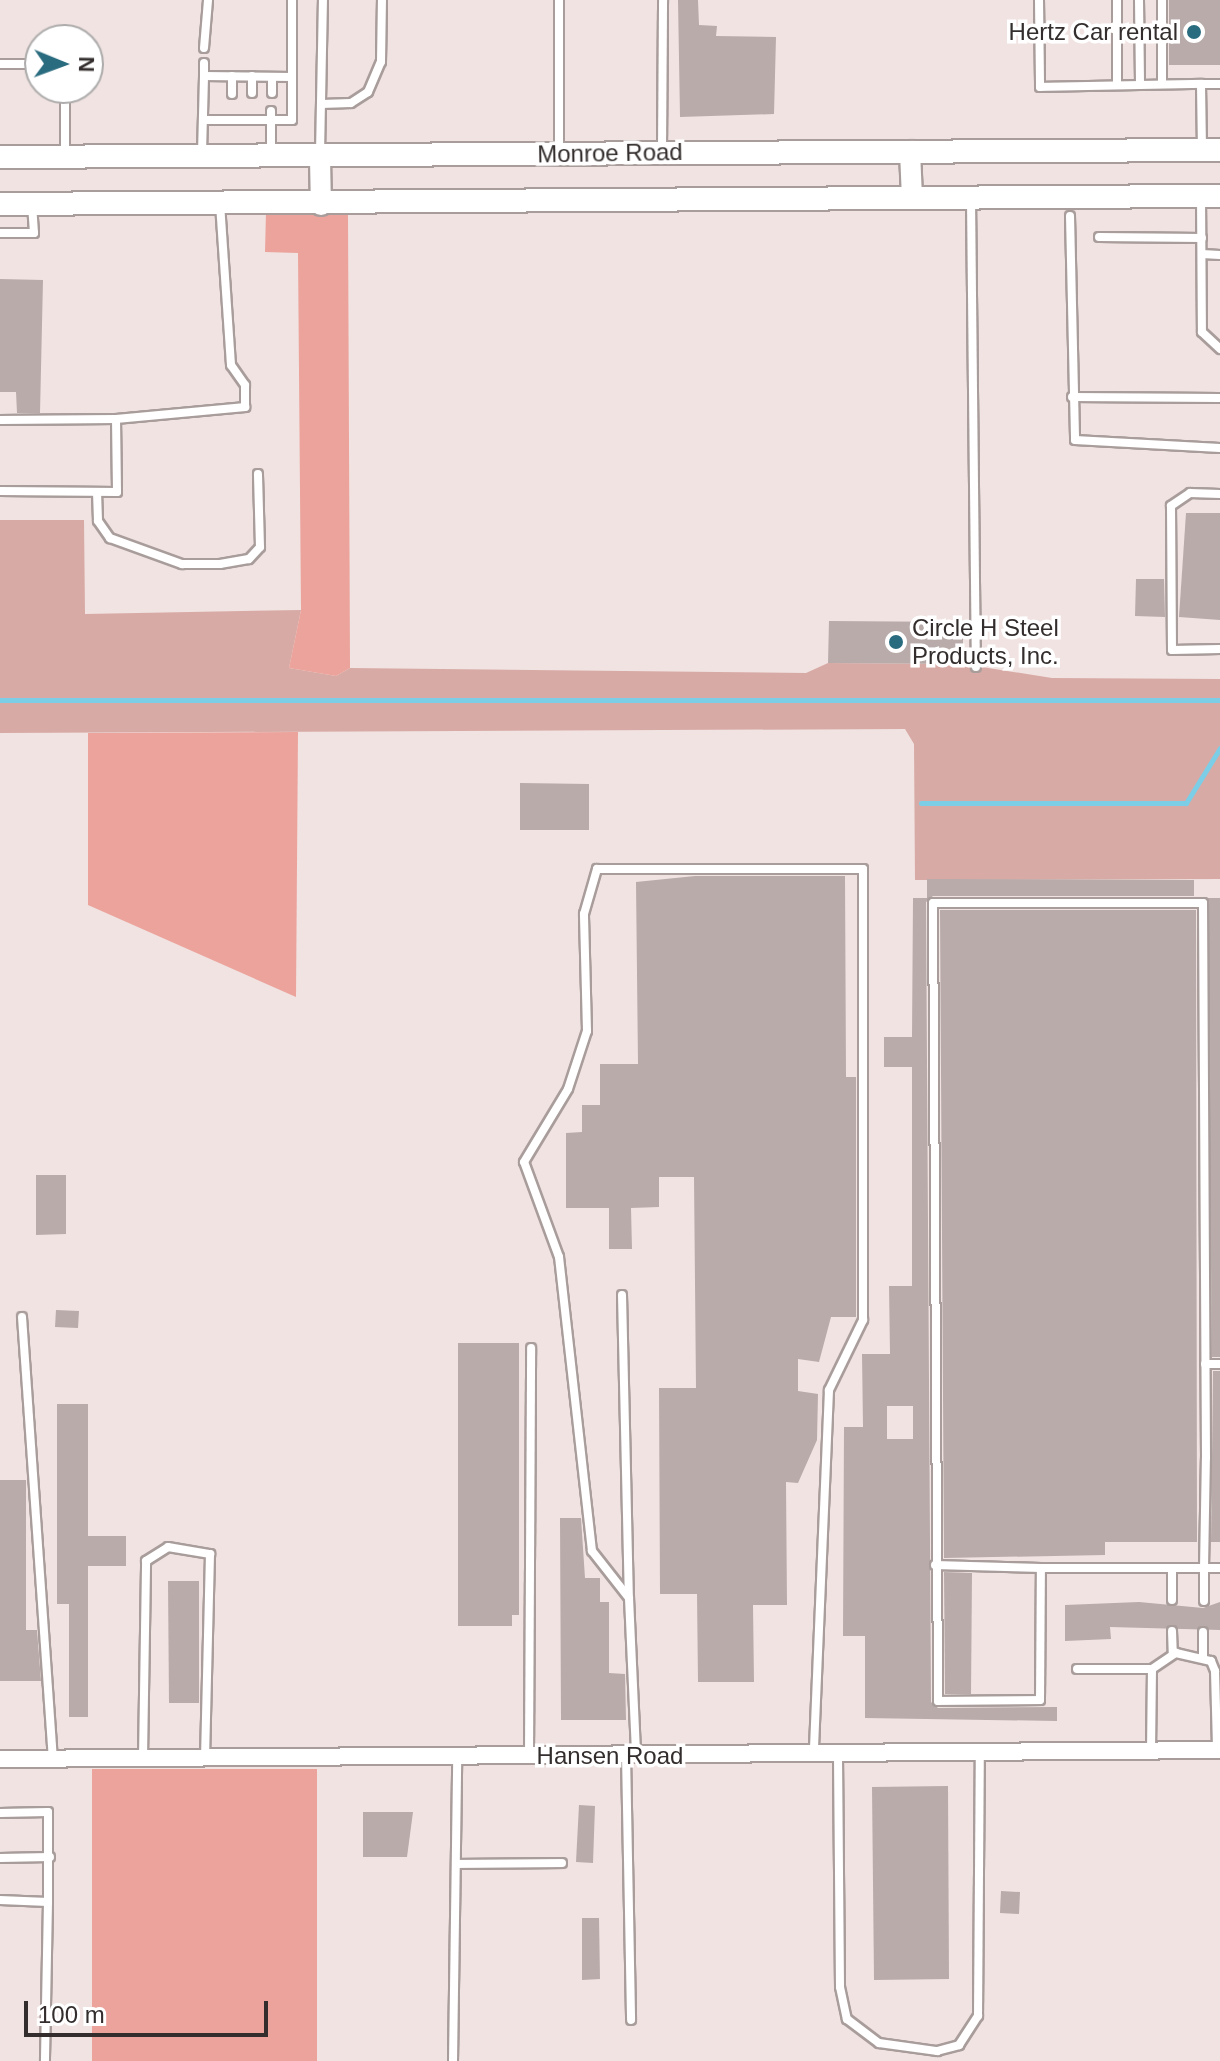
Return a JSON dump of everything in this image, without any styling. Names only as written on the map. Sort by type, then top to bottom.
[{"type":"main road","name":"Monroe Road","points":[[0,157],[320,159],[662,152],[1211,150]]},
{"type":"main road","name":"Monroe Road","points":[[0,204],[321,205],[1210,196]]},
{"type":"street","points":[[910,151],[912,199]]},
{"type":"street","points":[[320,159],[321,205]]},
{"type":"street","name":"Hansen Road","points":[[0,1759],[631,1755],[838,1757],[1218,1750]]},
{"type":"lane","points":[[204,48],[208,0]]},
{"type":"lane","points":[[203,120],[271,116],[292,120],[292,0]]},
{"type":"lane","points":[[320,159],[323,0]]},
{"type":"lane","points":[[321,104],[351,103],[368,92],[381,62],[382,0]]},
{"type":"lane","points":[[559,0],[559,154]]},
{"type":"lane","points":[[662,152],[663,0]]},
{"type":"lane","points":[[1039,0],[1040,87],[1220,84]]},
{"type":"lane","points":[[1117,0],[1117,85]]},
{"type":"lane","points":[[1139,0],[1140,85]]},
{"type":"lane","points":[[1162,0],[1162,84]]},
{"type":"lane","points":[[201,158],[204,63]]},
{"type":"lane","points":[[0,64],[24,64]]},
{"type":"lane","points":[[204,76],[292,77]]},
{"type":"lane","points":[[232,76],[232,94]]},
{"type":"lane","points":[[252,76],[252,93]]},
{"type":"lane","points":[[272,77],[272,93]]},
{"type":"lane","points":[[1201,84],[1211,150]]},
{"type":"lane","points":[[65,104],[65,158]]},
{"type":"lane","points":[[271,116],[271,158]]},
{"type":"lane","points":[[1210,196],[1202,238],[1202,332],[1220,349]]},
{"type":"lane","points":[[971,198],[976,667]]},
{"type":"lane","points":[[0,233],[34,233],[32,204]]},
{"type":"lane","points":[[0,420],[116,419],[245,407],[245,385],[231,365],[220,205]]},
{"type":"lane","points":[[1070,216],[1075,440],[1088,446],[1220,448]]},
{"type":"lane","points":[[1099,237],[1202,238]]},
{"type":"lane","points":[[1202,254],[1217,253]]},
{"type":"lane","points":[[1072,397],[1220,398]]},
{"type":"lane","points":[[0,491],[117,492],[116,419]]},
{"type":"lane","points":[[97,492],[98,521],[110,538],[182,564],[220,564],[249,559],[260,547],[258,474]]},
{"type":"lane","points":[[1220,494],[1190,493],[1171,506],[1172,650],[1220,649]]},
{"type":"lane","points":[[629,1598],[592,1551],[559,1257],[524,1162],[568,1089],[587,1031],[584,914],[597,869],[863,869],[863,1320],[829,1390],[814,1757]]},
{"type":"lane","points":[[1041,1568],[1040,1700],[938,1701],[933,903],[1203,903],[1204,1601]]},
{"type":"lane","points":[[622,1295],[631,1755],[631,2020]]},
{"type":"lane","points":[[22,1317],[53,1758]]},
{"type":"lane","points":[[529,1757],[531,1348]]},
{"type":"lane","points":[[1205,1364],[1220,1364]]},
{"type":"lane","points":[[143,1758],[146,1561],[168,1547],[210,1554],[205,1757]]},
{"type":"lane","points":[[935,1565],[1220,1568]]},
{"type":"lane","points":[[1172,1568],[1172,1600]]},
{"type":"lane","points":[[1172,1631],[1173,1654]]},
{"type":"lane","points":[[1203,1632],[1203,1658]]},
{"type":"lane","points":[[1077,1669],[1152,1669],[1173,1654],[1203,1658],[1215,1671],[1218,1750]]},
{"type":"lane","points":[[1151,1751],[1152,1669]]},
{"type":"lane","points":[[838,1757],[840,1987],[847,2019],[879,2043],[937,2051],[959,2045],[978,2016],[980,1754]]},
{"type":"lane","points":[[453,2061],[457,1758]]},
{"type":"lane","points":[[0,1813],[48,1812],[50,1857],[45,2061]]},
{"type":"lane","points":[[0,1858],[50,1857]]},
{"type":"lane","points":[[457,1864],[562,1863]]},
{"type":"lane","points":[[0,1900],[48,1902]]},
{"type":"shaded area","points":[[266,212],[348,212],[350,668],[336,676],[289,668],[301,610],[298,253],[265,252]]},
{"type":"shaded area","points":[[0,520],[84,520],[85,614],[301,610],[289,668],[336,676],[350,668],[806,673],[828,663],[963,664],[1052,678],[1220,679],[1220,879],[915,880],[914,744],[905,729],[0,733]]},
{"type":"shaded area","points":[[298,732],[296,997],[88,905],[88,733]]},
{"type":"shaded area","points":[[92,1769],[317,1769],[317,2061],[92,2061]]},
{"type":"building","points":[[678,0],[698,0],[699,25],[717,26],[716,36],[776,37],[774,114],[680,117]]},
{"type":"building","name":"Hertz Car rental","points":[[1169,0],[1220,0],[1220,65],[1169,65]]},
{"type":"building","points":[[0,279],[43,280],[40,413],[17,413],[16,392],[0,392]]},
{"type":"building","points":[[1186,513],[1220,513],[1220,620],[1179,617]]},
{"type":"building","points":[[1136,579],[1164,579],[1165,617],[1135,616]]},
{"type":"building","name":"Circle H Steel Products, Inc.","points":[[829,621],[963,622],[963,664],[828,663]]},
{"type":"building","points":[[520,783],[589,784],[589,830],[520,830]]},
{"type":"building","points":[[695,876],[845,876],[846,1077],[856,1077],[856,1317],[831,1317],[819,1362],[798,1359],[798,1391],[818,1394],[817,1440],[798,1483],[786,1482],[787,1605],[753,1605],[754,1682],[698,1682],[697,1594],[660,1594],[659,1388],[696,1388],[694,1177],[659,1177],[659,1207],[631,1208],[632,1249],[609,1249],[609,1208],[566,1208],[566,1133],[582,1132],[582,1105],[600,1105],[600,1064],[638,1064],[636,882]]},
{"type":"building","points":[[927,879],[1194,880],[1194,896],[933,896],[926,902],[931,1702],[938,1708],[1057,1707],[1057,1721],[865,1718],[865,1636],[843,1636],[844,1427],[863,1427],[862,1354],[890,1354],[889,1286],[912,1286],[912,1067],[884,1067],[884,1037],[912,1037],[913,898],[927,898]],"holes":[[[887,1406],[913,1406],[913,1439],[887,1439]]]},
{"type":"building","points":[[1207,898],[1220,898],[1220,1357],[1212,1357]]},
{"type":"building","points":[[940,910],[1196,910],[1197,1542],[1105,1542],[1105,1555],[944,1558]]},
{"type":"building","points":[[36,1175],[66,1175],[66,1234],[36,1235]]},
{"type":"building","points":[[56,1310],[79,1311],[78,1328],[55,1327]]},
{"type":"building","points":[[458,1343],[519,1343],[519,1615],[512,1615],[512,1626],[458,1626]]},
{"type":"building","points":[[1213,1371],[1220,1371],[1220,1542],[1211,1542]]},
{"type":"building","points":[[57,1404],[88,1404],[88,1536],[126,1536],[126,1566],[88,1566],[88,1717],[69,1717],[69,1604],[57,1604]]},
{"type":"building","points":[[0,1480],[26,1480],[26,1630],[37,1630],[41,1681],[0,1681]]},
{"type":"building","points":[[560,1518],[581,1518],[585,1578],[600,1578],[600,1602],[609,1602],[609,1673],[625,1674],[626,1720],[561,1720]]},
{"type":"building","points":[[944,1572],[972,1573],[971,1694],[945,1694]]},
{"type":"building","points":[[168,1581],[199,1581],[199,1703],[169,1703]]},
{"type":"building","points":[[1139,1602],[1203,1608],[1220,1602],[1220,1630],[1110,1627],[1111,1639],[1065,1641],[1065,1605]]},
{"type":"building","points":[[948,1786],[949,1979],[874,1980],[872,1787]]},
{"type":"building","points":[[579,1805],[595,1806],[593,1863],[576,1862]]},
{"type":"building","points":[[363,1812],[413,1812],[407,1857],[363,1857]]},
{"type":"building","points":[[1001,1891],[1020,1892],[1019,1914],[1000,1913]]},
{"type":"building","points":[[582,1918],[599,1918],[600,1979],[582,1980]]},
{"type":"waterway","points":[[0,700],[1220,700]]},
{"type":"waterway","points":[[921,803],[1186,803],[1220,748]]},
{"type":"place","name":"Hertz Car rental","points":[[1194,32]]},
{"type":"place","name":"Circle H Steel Products, Inc.","points":[[896,642]]}]
